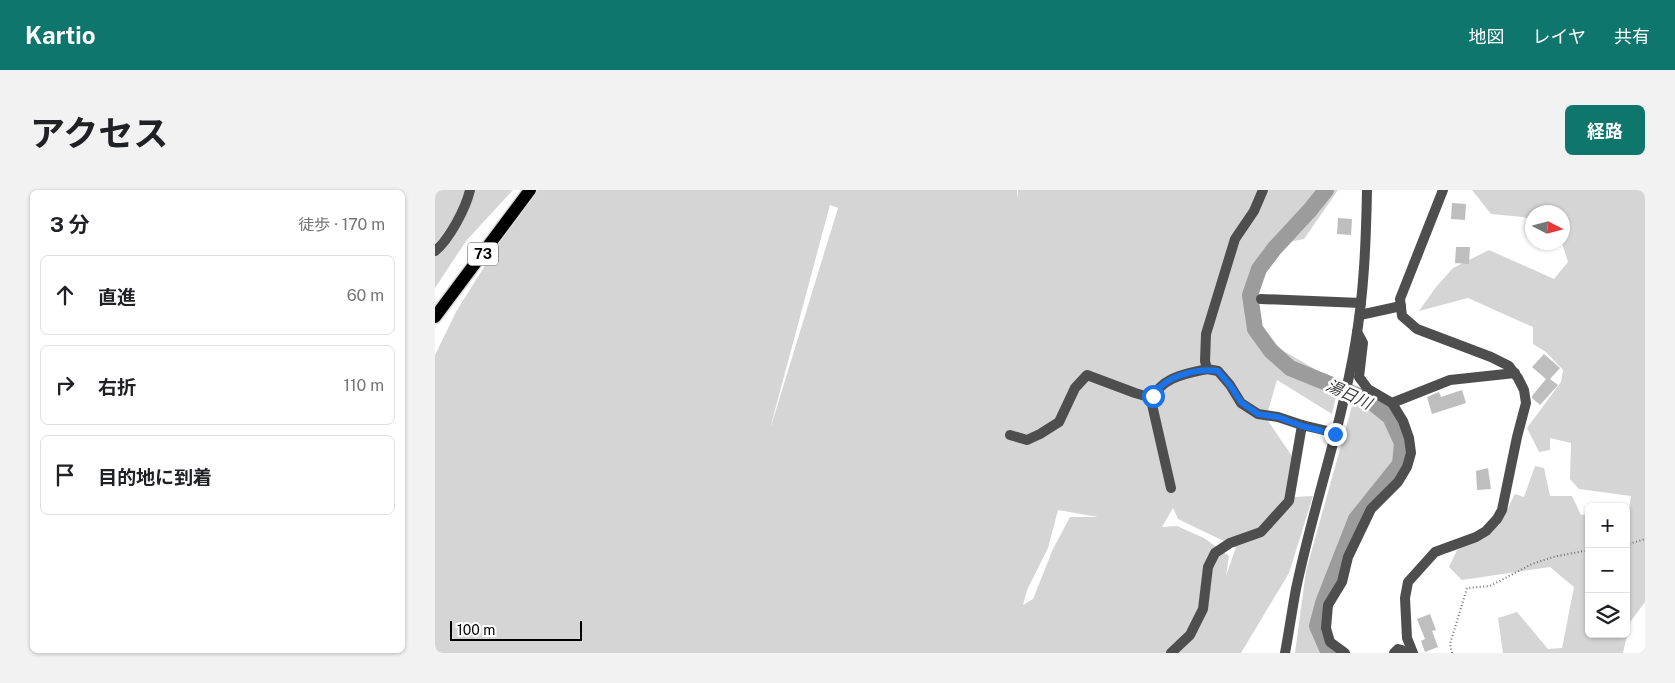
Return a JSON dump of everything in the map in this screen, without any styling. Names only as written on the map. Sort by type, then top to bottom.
[{"type":"main road","name":"73","points":[[435,317],[530,190]]},
{"type":"street","points":[[435,251],[441,247],[464,210],[470,190]]},
{"type":"street","points":[[1207,369],[1205,362],[1206,334],[1235,239],[1254,211],[1263,190]]},
{"type":"street","points":[[1285,653],[1296,589],[1337,429],[1355,348],[1361,303],[1367,190]]},
{"type":"street","points":[[1413,653],[1407,638],[1405,598],[1408,582],[1435,552],[1476,537],[1497,519],[1502,510],[1526,402],[1524,390],[1509,366],[1417,329],[1402,316],[1400,299],[1443,190]]},
{"type":"street","points":[[1261,300],[1361,303]]},
{"type":"street","points":[[1360,314],[1401,306]]},
{"type":"street","points":[[1345,653],[1330,642],[1326,628],[1328,605],[1342,582],[1349,557],[1371,509],[1397,482],[1407,467],[1411,453],[1409,438],[1403,421],[1392,403],[1368,389],[1359,377],[1363,343],[1357,332]]},
{"type":"street","points":[[1171,488],[1151,400],[1157,388],[1170,380],[1189,373],[1207,369],[1218,371],[1241,402],[1258,414],[1278,417],[1302,426],[1337,429]]},
{"type":"street","points":[[1392,403],[1450,380],[1515,373]]},
{"type":"street","points":[[1010,435],[1027,440],[1059,422],[1075,388],[1087,375],[1152,398]]},
{"type":"street","points":[[1171,653],[1190,635],[1203,609],[1208,567],[1215,553],[1231,543],[1261,532],[1289,501],[1302,426]]},
{"type":"street","points":[[1394,653],[1398,649],[1402,650],[1403,653]]},
{"type":"path","points":[[1630,544],[1645,538]]},
{"type":"path","points":[[1452,653],[1450,644],[1467,588],[1490,586],[1532,564],[1553,557],[1585,551]]},
{"type":"shaded area","points":[[435,190],[513,190],[466,241],[435,288],[435,245],[464,217],[435,243]]},
{"type":"shaded area","points":[[532,190],[1017,190],[1017,199],[1018,190],[1338,190],[1304,239],[1284,243],[1250,295],[1254,322],[1282,350],[1339,383],[1332,414],[1277,380],[1266,418],[1296,462],[1294,497],[1313,496],[1289,573],[1241,653],[435,653],[435,355],[456,312]],"holes":[[[830,205],[838,208],[771,426],[771,425]],[[1173,508],[1178,519],[1236,547],[1226,576],[1229,556],[1204,538],[1177,526],[1162,527]],[[1058,510],[1098,517],[1070,517],[1053,549],[1033,599],[1023,605],[1027,590],[1048,548]]]},
{"type":"shaded area","points":[[1472,190],[1645,190],[1645,602],[1630,622],[1631,496],[1579,489],[1570,479],[1571,443],[1550,438],[1550,450],[1539,452],[1527,428],[1561,382],[1563,370],[1546,352],[1533,344],[1533,327],[1468,298],[1419,311],[1436,287],[1453,268],[1489,250],[1554,279],[1568,262],[1564,250],[1570,250],[1570,205],[1525,205],[1525,218],[1491,214]]},
{"type":"shaded area","points":[[1354,399],[1379,414],[1394,436],[1396,464],[1377,484],[1351,522],[1317,598],[1309,627],[1321,653],[1295,653],[1306,571]]},
{"type":"shaded area","points":[[1535,466],[1544,468],[1550,496],[1572,496],[1581,515],[1585,514],[1585,638],[1626,638],[1623,653],[1503,653],[1498,618],[1517,612],[1548,649],[1562,648],[1574,587],[1550,567],[1462,580],[1449,567],[1457,550],[1499,525],[1515,494],[1524,497]]},
{"type":"building","points":[[1452,203],[1466,204],[1465,220],[1451,219]]},
{"type":"building","points":[[1338,218],[1352,219],[1351,235],[1337,234]]},
{"type":"building","points":[[1456,247],[1470,247],[1469,264],[1455,263]]},
{"type":"building","points":[[1544,354],[1560,368],[1550,379],[1558,385],[1540,405],[1532,396],[1546,379],[1532,367]]},
{"type":"building","points":[[1462,390],[1466,403],[1432,414],[1427,397],[1439,392],[1441,397]]},
{"type":"building","points":[[1488,468],[1491,489],[1477,490],[1476,471]]},
{"type":"building","points":[[1430,614],[1436,630],[1432,631],[1438,647],[1425,652],[1421,641],[1425,639],[1417,619]]},
{"type":"waterway","name":"湯日川","points":[[1326,190],[1259,269],[1250,295],[1255,329],[1271,351],[1290,368],[1369,400],[1390,417],[1402,443],[1400,464],[1356,519],[1323,603],[1317,626],[1327,649],[1332,653]]},
{"type":"route","points":[[1153,396],[1157,388],[1170,380],[1207,369],[1218,371],[1241,402],[1258,414],[1278,417],[1302,426],[1335,434]]}]
